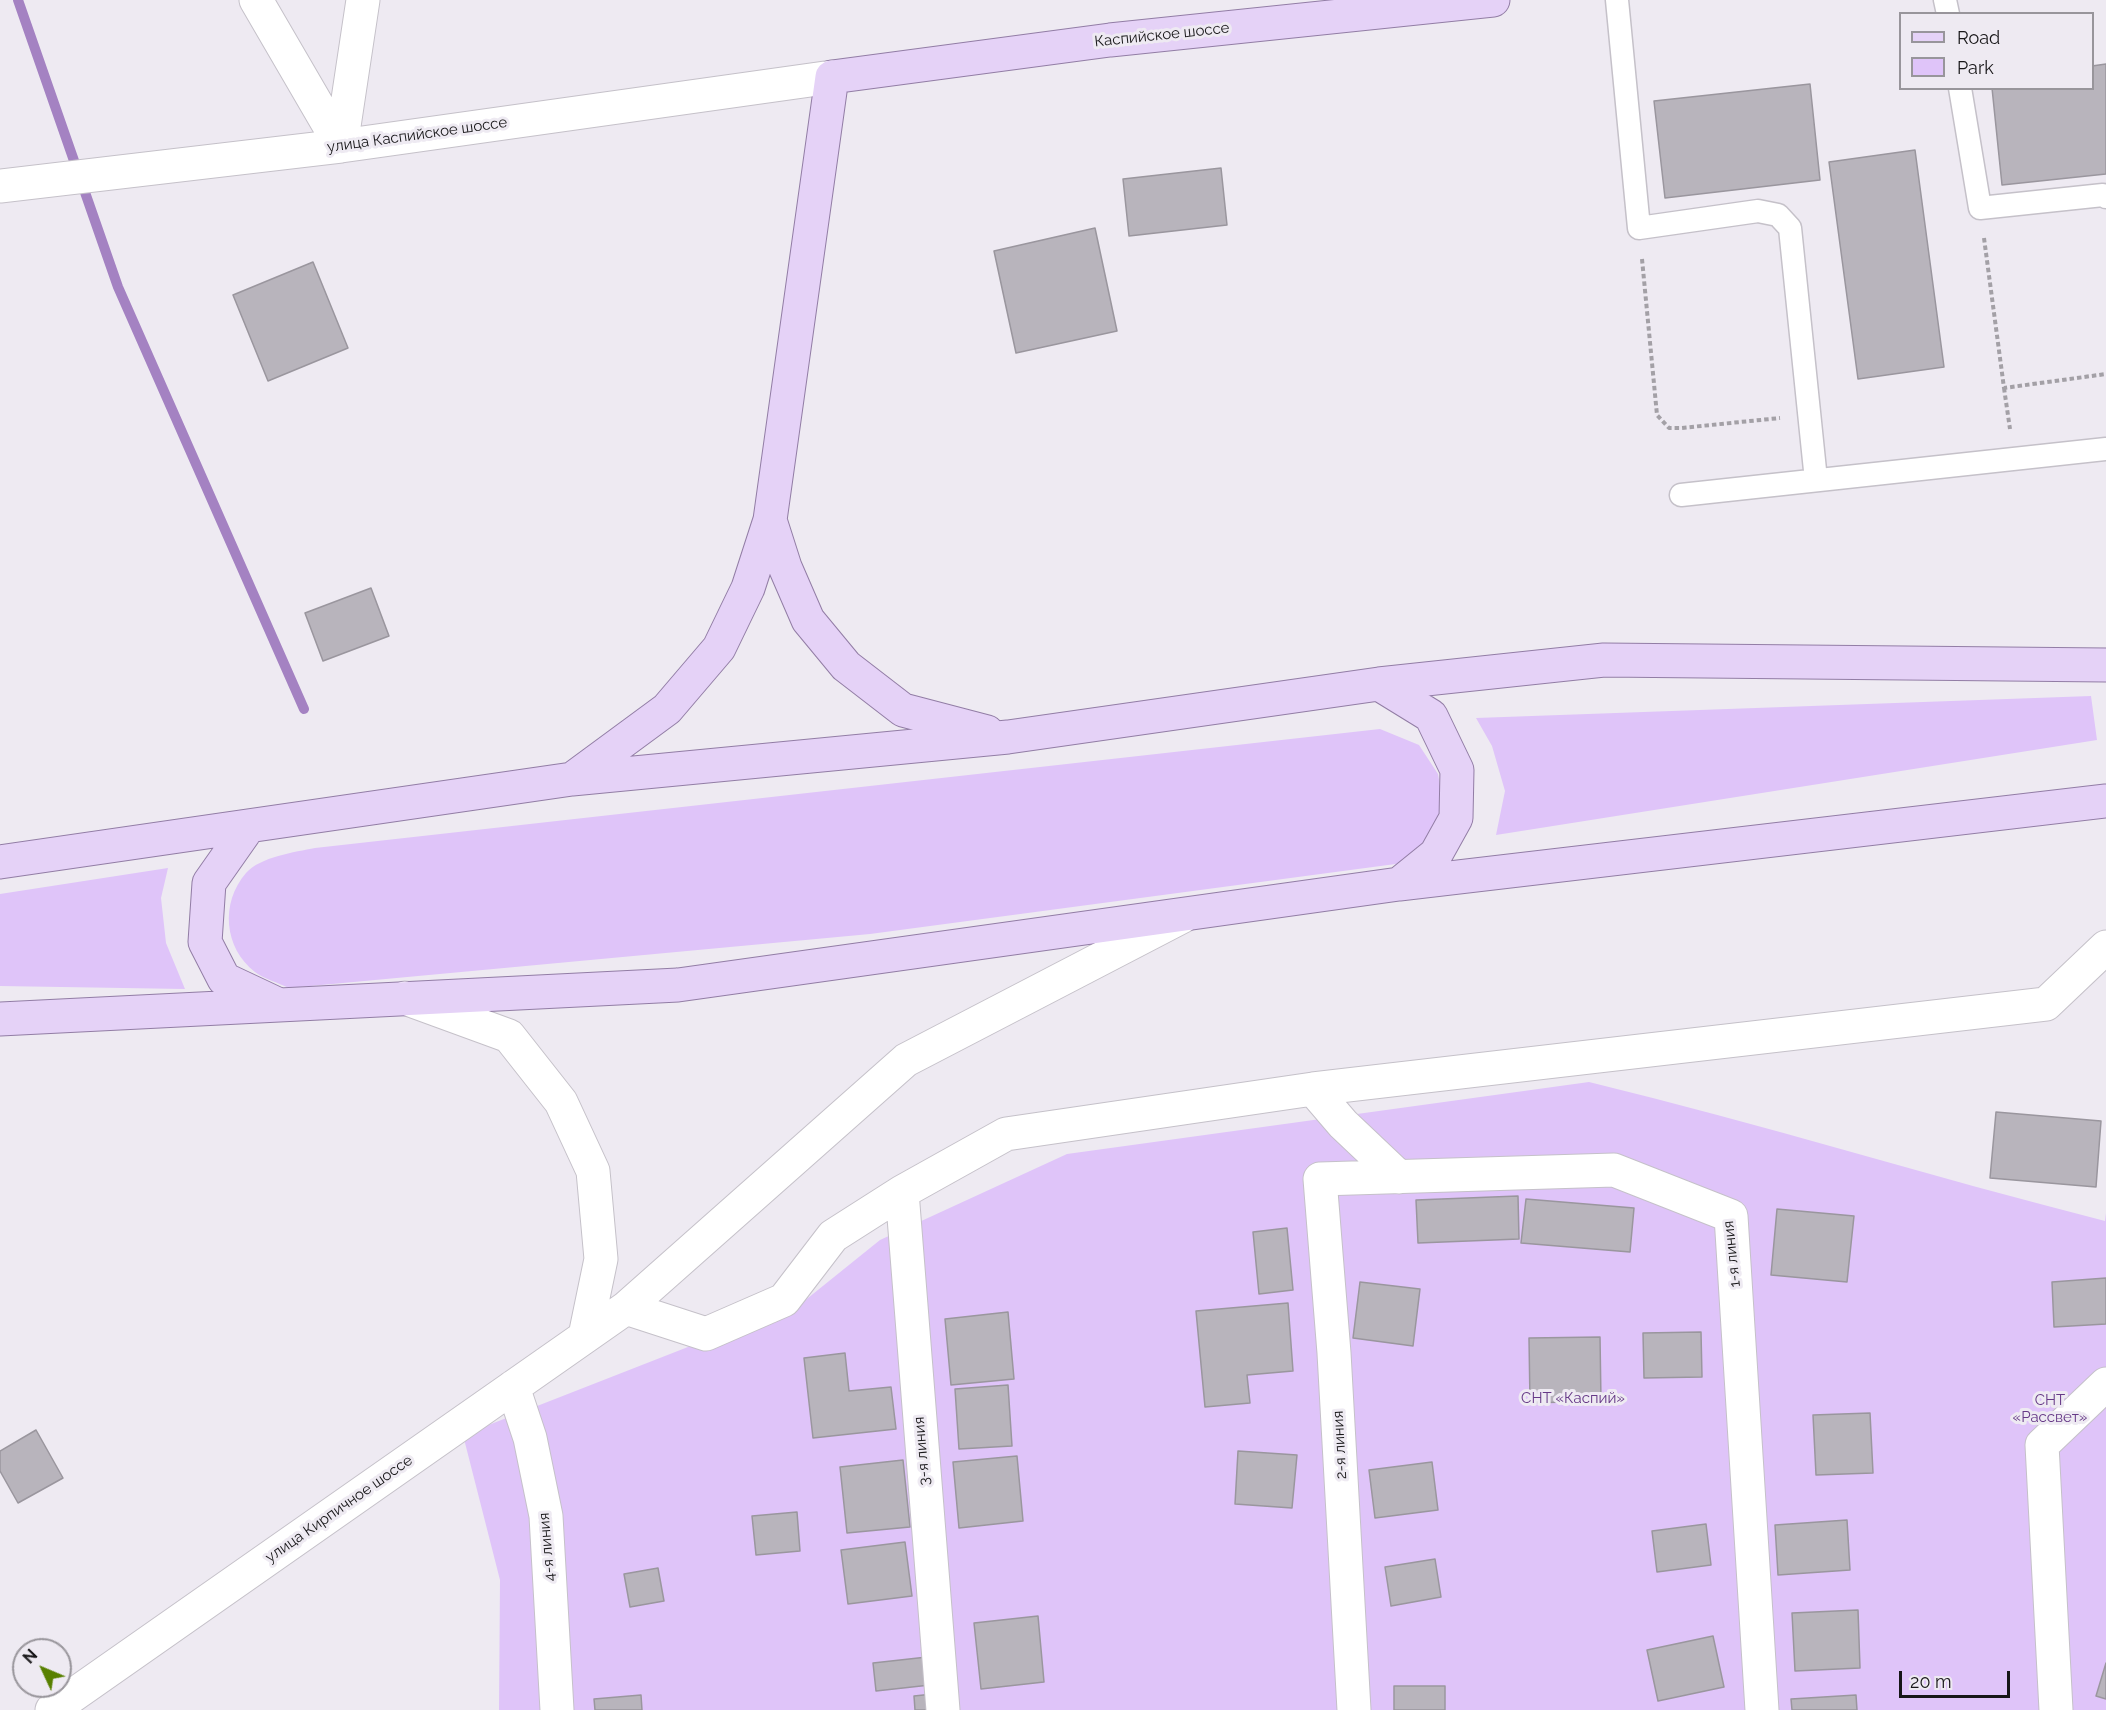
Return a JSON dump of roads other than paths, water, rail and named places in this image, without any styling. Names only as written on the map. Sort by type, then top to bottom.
[{"type":"main road","name":"Каспийское шоссе","points":[[832,77],[1110,40],[1493,0]]},
{"type":"main road","points":[[572,779],[667,709],[719,648],[748,588],[770,520],[832,77]]},
{"type":"main road","points":[[770,520],[785,567],[808,620],[846,666],[903,710],[1008,737]]},
{"type":"main road","points":[[0,862],[572,779],[1008,737],[1379,684],[1604,660],[2106,665]]},
{"type":"main road","points":[[1379,684],[1431,716],[1457,770],[1456,818],[1436,854],[1399,884]]},
{"type":"main road","points":[[0,1019],[678,985],[1399,884],[2106,801]]},
{"type":"main road","points":[[249,826],[209,883],[205,942],[224,979],[280,1005]]},
{"type":"street","points":[[256,0],[341,146]]},
{"type":"street","points":[[341,146],[363,0]]},
{"type":"street","name":"улица Каспийское шоссе","points":[[0,186],[341,146],[832,77]]},
{"type":"street","name":"улица Кирпичное шоссе","points":[[52,1710],[626,1308],[906,1060],[1186,914]]},
{"type":"street","points":[[626,1308],[706,1334],[784,1300],[833,1236],[902,1192],[1006,1134],[1313,1089],[2046,1004],[2106,947]]},
{"type":"street","points":[[405,998],[509,1036],[561,1102],[593,1171],[601,1259],[585,1336]]},
{"type":"street","points":[[1313,1089],[1343,1124],[1399,1177]]},
{"type":"street","name":"1-я линия","points":[[1320,1179],[1614,1170],[1731,1216],[1762,1710]]},
{"type":"street","name":"2-я линия","points":[[1320,1179],[1334,1353],[1354,1710]]},
{"type":"street","name":"3-я линия","points":[[902,1192],[943,1710]]},
{"type":"street","points":[[2056,1710],[2042,1445],[2106,1384]]},
{"type":"street","name":"4-я линия","points":[[513,1387],[530,1438],[546,1516],[557,1710]]},
{"type":"lane","points":[[1617,0],[1640,228],[1758,211],[1779,215],[1790,228],[1816,480]]},
{"type":"lane","points":[[1960,90],[1980,208],[2103,195],[2106,197]]},
{"type":"lane","points":[[1681,495],[2106,449]]},
{"type":"waterway","points":[[18,0],[118,287],[304,709]]},
{"type":"park label","name":"СНТ «Каспий»","points":[[1573,1398]]},
{"type":"park label","name":"СНТ «Рассвет»","points":[[2050,1408]]}]
